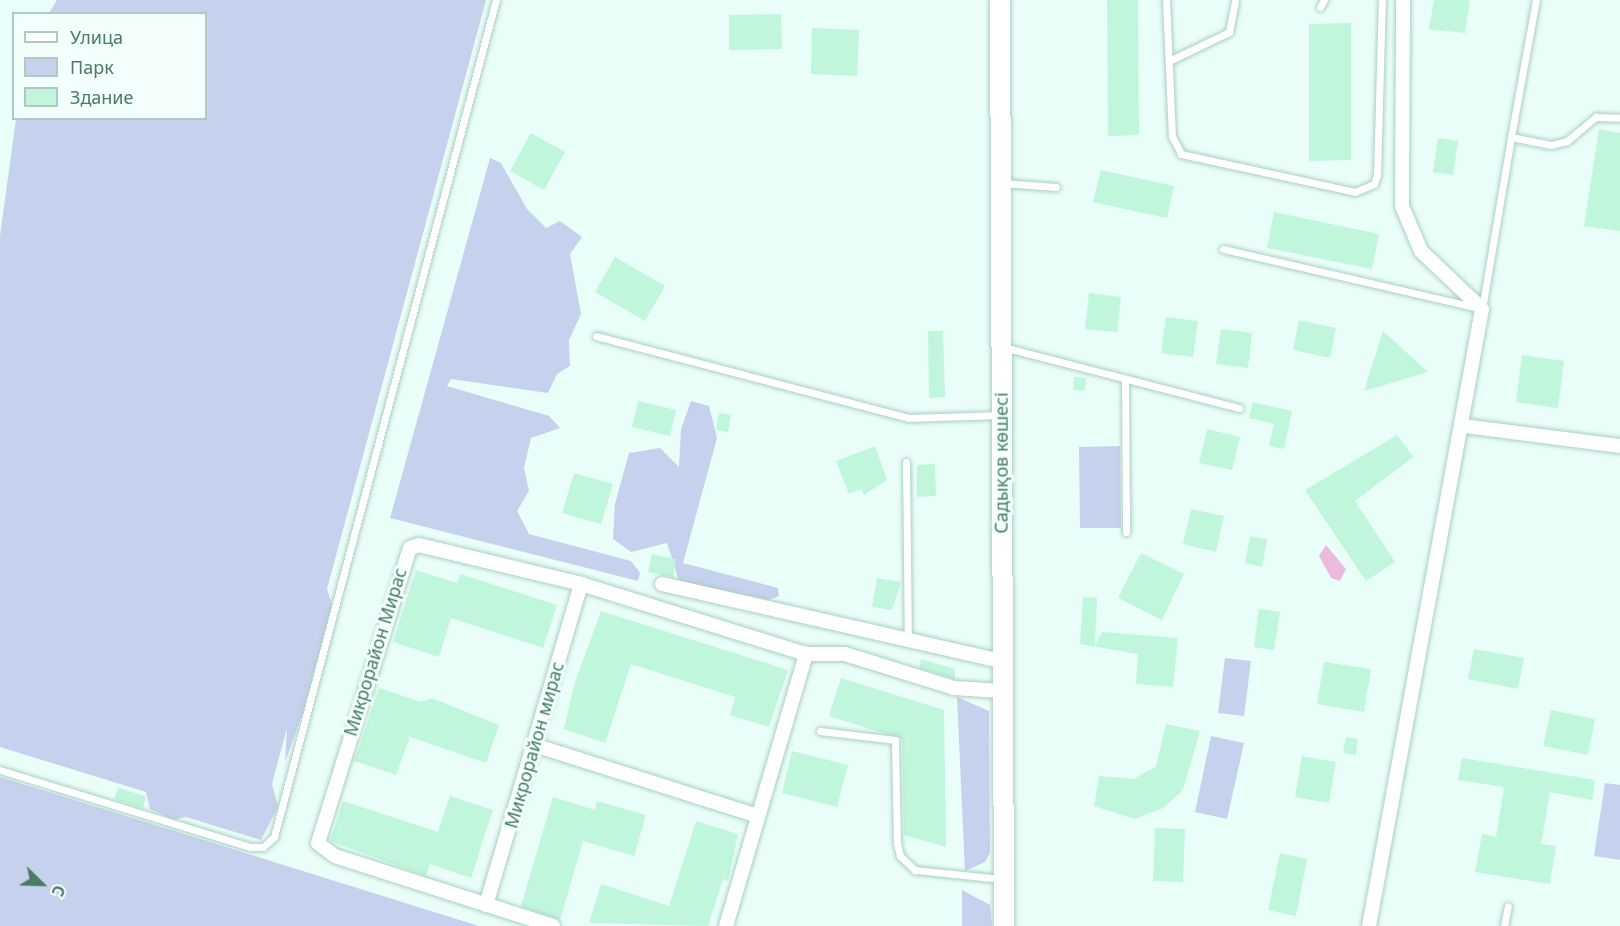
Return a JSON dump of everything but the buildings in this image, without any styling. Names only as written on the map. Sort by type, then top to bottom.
[{"type":"street","name":"Садықов көшесі","points":[[1000,0],[1004,926]]},
{"type":"street","points":[[1370,926],[1464,426],[1482,309],[1421,250],[1402,206],[1403,0]]},
{"type":"street","points":[[1464,426],[1620,446]]},
{"type":"street","name":"Микрорайон Мирас","points":[[553,926],[323,851],[317,835],[410,548],[419,544],[581,584],[806,654],[845,654],[954,688],[1002,691]]},
{"type":"street","name":"Микрорайон мирас","points":[[486,905],[581,584]]},
{"type":"street","points":[[662,585],[1002,661]]},
{"type":"street","points":[[726,926],[806,654]]},
{"type":"street","name":"Микрорайон Мирас","points":[[534,745],[758,816]]},
{"type":"lane","points":[[0,770],[250,847],[269,844],[496,0]]},
{"type":"lane","points":[[1166,0],[1172,136],[1181,154],[1197,161],[1364,191],[1377,175],[1382,0]]},
{"type":"lane","points":[[1223,249],[1482,309],[1536,0]]},
{"type":"lane","points":[[1169,61],[1229,32],[1235,2]]},
{"type":"lane","points":[[1511,137],[1551,145],[1567,141],[1596,117],[1620,118]]},
{"type":"lane","points":[[1000,182],[1056,187]]},
{"type":"lane","points":[[596,336],[908,418],[1001,415]]},
{"type":"lane","points":[[1000,346],[1239,408]]},
{"type":"lane","points":[[1125,379],[1126,532]]},
{"type":"lane","points":[[906,462],[908,641]]},
{"type":"lane","points":[[820,731],[895,740],[897,843],[900,856],[915,870],[1003,879]]},
{"type":"lane","points":[[1504,926],[1508,906]]},
{"type":"green space","points":[[57,0],[486,0],[327,589],[332,605],[303,713],[285,762],[287,728],[272,784],[278,807],[261,840],[186,817],[174,820],[150,809],[146,792],[0,747],[0,236],[16,120],[207,120],[207,12],[50,12]]},
{"type":"green space","points":[[490,158],[501,163],[527,209],[546,228],[560,221],[582,237],[570,254],[581,314],[569,340],[570,366],[557,374],[548,393],[451,379],[447,386],[549,416],[560,428],[531,438],[524,468],[529,491],[517,511],[529,534],[631,561],[640,573],[638,581],[390,518]]},
{"type":"green space","points":[[691,401],[709,406],[717,438],[683,563],[778,588],[779,596],[769,600],[679,581],[667,543],[631,552],[613,539],[615,504],[629,453],[660,448],[679,467],[681,429]]},
{"type":"green space","points":[[1120,446],[1121,528],[1080,528],[1079,447]]},
{"type":"green space","points":[[1225,658],[1251,661],[1244,716],[1218,713]]},
{"type":"green space","points":[[957,697],[989,711],[990,853],[985,862],[965,871]]},
{"type":"green space","points":[[1211,736],[1244,743],[1227,819],[1195,812]]},
{"type":"green space","points":[[0,777],[207,841],[479,926],[0,926]]},
{"type":"green space","points":[[1605,783],[1620,785],[1620,860],[1594,856]]},
{"type":"green space","points":[[962,890],[990,905],[992,926],[962,926]]},
{"type":"shaded area","points":[[1326,545],[1346,569],[1340,581],[1331,578],[1319,556]]}]
